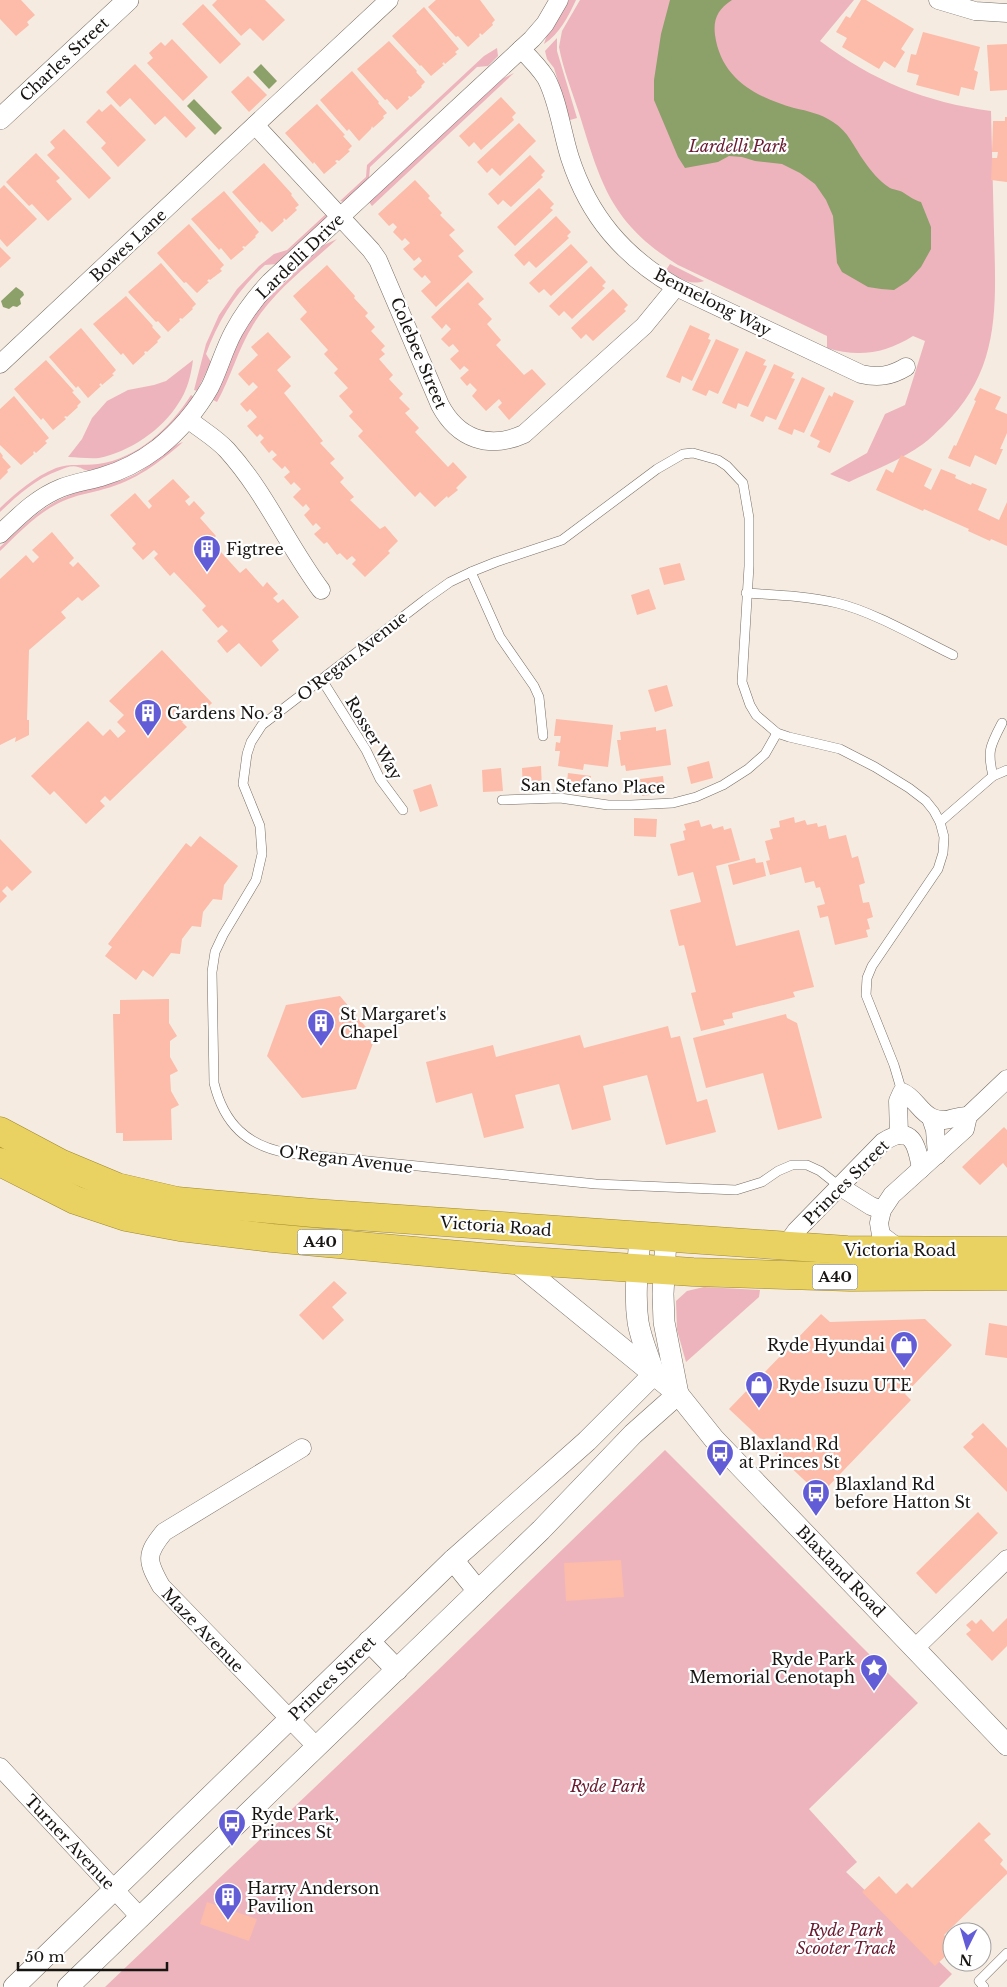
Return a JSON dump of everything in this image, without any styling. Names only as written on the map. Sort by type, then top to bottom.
[{"type":"highway","name":"Victoria Road","points":[[0,1131],[62,1164],[117,1187],[177,1201],[653,1238],[847,1250],[1007,1251]]},
{"type":"highway","name":"Victoria Road","points":[[0,1162],[75,1200],[126,1218],[180,1227],[514,1260],[750,1275],[850,1277],[1007,1276]]},
{"type":"street","name":"Charles Street","points":[[0,119],[128,0]]},
{"type":"street","name":"Bowes Lane","points":[[0,364],[389,0]]},
{"type":"street","name":"Lardelli Drive","points":[[0,534],[45,496],[77,483],[117,472],[146,457],[174,434],[188,419],[210,387],[233,332],[256,297],[521,49],[545,24],[559,0]]},
{"type":"street","points":[[938,0],[976,11],[1007,13]]},
{"type":"street","name":"Bennelong Way","points":[[521,49],[541,71],[549,85],[578,181],[602,223],[635,259],[676,287],[861,374],[886,376],[896,373],[906,366]]},
{"type":"street","points":[[255,126],[341,217]]},
{"type":"street","name":"Colebee Street","points":[[341,217],[378,260],[446,416],[464,434],[488,442],[513,439],[535,426],[644,326],[676,287]]},
{"type":"street","points":[[188,419],[226,448],[259,489],[305,568],[321,590]]},
{"type":"street","points":[[901,1250],[881,1234],[878,1223],[882,1210],[892,1195],[965,1129],[968,1116],[1007,1079]]},
{"type":"street","points":[[902,1092],[910,1095],[931,1118],[937,1155]]},
{"type":"street","name":"O'Regan Avenue","points":[[899,1135],[898,1101],[902,1092]]},
{"type":"street","points":[[931,1118],[948,1121],[960,1116],[968,1116]]},
{"type":"street","name":"Princes Street","points":[[786,1245],[796,1231],[839,1186],[883,1142],[891,1137],[899,1135],[910,1137],[916,1144],[921,1169]]},
{"type":"street","name":"O'Regan Avenue","points":[[839,1186],[871,1206],[882,1210]]},
{"type":"street","name":"Blaxland Road","points":[[653,1238],[651,1269],[664,1322],[678,1394]]},
{"type":"street","name":"Blaxland Road","points":[[514,1260],[678,1394],[714,1439],[1007,1745]]},
{"type":"street","name":"Blaxland Road","points":[[651,1269],[636,1291],[638,1322],[654,1374]]},
{"type":"street","name":"Princes Street","points":[[14,1987],[453,1560],[587,1441],[654,1374]]},
{"type":"street","points":[[68,1987],[541,1530],[633,1434],[678,1394]]},
{"type":"street","name":"Maze Avenue","points":[[302,1448],[164,1532],[152,1547],[150,1566],[161,1586],[317,1747]]},
{"type":"street","points":[[915,1648],[1007,1559]]},
{"type":"street","points":[[453,1560],[478,1591]]},
{"type":"street","points":[[369,1641],[397,1670]]},
{"type":"street","name":"Turner Avenue","points":[[0,1767],[141,1918]]},
{"type":"lane","name":"O'Regan Avenue","points":[[839,1186],[820,1171],[807,1165],[792,1165],[778,1171],[762,1182],[736,1190],[596,1184],[288,1154],[262,1146],[239,1131],[222,1109],[214,1083],[212,972],[218,943],[252,886],[260,867],[262,854],[260,826],[242,784],[251,742],[262,725],[450,582],[496,562],[562,540],[657,469],[683,454],[693,452],[718,460],[727,466],[743,483],[749,518],[742,675],[745,694],[756,715],[777,733],[840,749],[875,767],[926,801],[940,822],[944,837],[943,852],[938,869],[872,966],[867,978],[866,995],[894,1065],[902,1092]]},
{"type":"lane","points":[[472,572],[500,637],[534,686],[539,697],[543,736]]},
{"type":"lane","points":[[746,593],[797,596],[839,604],[883,621],[953,655]]},
{"type":"lane","name":"Rosser Way","points":[[322,680],[366,750],[380,779],[403,810]]},
{"type":"lane","points":[[993,776],[989,760],[991,744],[1002,723]]},
{"type":"lane","name":"San Stefano Place","points":[[502,800],[541,797],[608,805],[631,805],[673,803],[696,798],[723,785],[748,769],[765,754],[777,733]]},
{"type":"lane","points":[[940,822],[993,776],[1007,770]]},
{"type":"lane","points":[[984,1987],[979,1981],[1007,1953]]},
{"type":"green space","points":[[569,0],[576,0],[567,18],[555,35],[544,44],[549,32]]},
{"type":"green space","name":"Lardelli Park","points":[[580,0],[854,0],[820,41],[860,68],[901,88],[944,102],[991,111],[995,286],[991,336],[985,360],[976,382],[962,405],[926,442],[897,460],[849,482],[830,474],[867,453],[885,414],[905,405],[925,341],[913,336],[882,350],[861,353],[850,353],[827,348],[827,336],[678,265],[637,234],[623,217],[602,181],[594,161],[565,72],[559,47],[562,31]]},
{"type":"green space","points":[[557,38],[557,51],[577,118],[570,120],[554,68],[547,59],[545,51]]},
{"type":"green space","points":[[497,48],[498,56],[488,66],[477,67],[370,167],[369,178],[344,202],[340,201],[366,177],[367,165],[484,56]]},
{"type":"green space","points":[[514,73],[372,206],[369,202],[502,79]]},
{"type":"green space","points":[[326,214],[327,217],[277,264],[265,265],[246,284],[230,305],[217,328],[206,354],[211,362],[197,391],[194,390],[206,344],[219,315],[237,289],[259,266],[274,254],[287,250]]},
{"type":"green space","points":[[337,239],[270,301],[253,325],[243,344],[217,402],[213,400],[241,337],[260,306],[324,245]]},
{"type":"green space","points":[[670,264],[704,281],[694,283],[680,278],[666,270]]},
{"type":"green space","points":[[193,360],[184,394],[171,414],[154,431],[122,451],[110,455],[99,458],[68,457],[82,439],[92,418],[107,401],[128,390],[166,381]]},
{"type":"green space","points":[[191,395],[194,397],[174,423],[149,444],[135,453],[120,461],[87,470],[76,466],[64,468],[27,488],[0,512],[0,508],[33,480],[56,468],[67,466],[98,464],[126,456],[152,440],[163,430],[174,419]]},
{"type":"green space","points":[[183,442],[156,464],[126,481],[115,486],[73,497],[45,511],[0,551],[0,547],[22,526],[54,503],[72,494],[136,474],[171,448]]},
{"type":"green space","points":[[704,1287],[760,1290],[759,1297],[686,1362],[677,1330],[676,1301],[687,1291]]},
{"type":"green space","name":"Ryde Park","points":[[665,1450],[918,1703],[809,1809],[857,1862],[846,1872],[942,1964],[942,1972],[950,1972],[952,1974],[939,1987],[105,1987],[436,1672]]},
{"type":"shaded area","points":[[670,0],[732,0],[723,7],[716,19],[715,35],[724,63],[732,74],[742,84],[766,98],[819,115],[833,122],[847,135],[867,165],[882,182],[890,188],[901,191],[921,202],[931,227],[931,249],[921,267],[908,281],[894,290],[881,289],[868,287],[842,272],[837,263],[833,216],[826,200],[815,184],[800,173],[782,164],[729,156],[718,162],[685,168],[678,157],[654,100],[654,80],[661,34]]},
{"type":"shaded area","points":[[261,64],[277,81],[269,89],[253,72]]},
{"type":"shaded area","points":[[194,99],[222,128],[215,135],[187,106]]},
{"type":"shaded area","points":[[16,287],[24,295],[20,299],[21,304],[9,309],[3,307],[1,301]]},
{"type":"building","points":[[0,0],[21,0],[35,15],[27,22],[29,25],[16,36],[0,19]]},
{"type":"building","points":[[217,0],[265,0],[285,20],[263,41],[250,28],[241,36],[212,5]]},
{"type":"building","points":[[436,0],[480,0],[495,20],[492,23],[493,25],[482,35],[480,33],[480,36],[468,47],[428,7]]},
{"type":"building","points":[[861,0],[866,0],[914,29],[901,49],[905,52],[895,68],[884,61],[879,69],[842,47],[847,38],[836,32],[846,16],[850,18]]},
{"type":"building","points":[[203,4],[241,44],[220,64],[182,24]]},
{"type":"building","points":[[424,7],[459,49],[455,52],[457,54],[445,64],[444,62],[442,64],[444,65],[431,76],[392,36]]},
{"type":"building","points":[[923,32],[980,47],[974,70],[978,72],[974,90],[961,87],[959,96],[916,85],[919,75],[907,72],[911,54],[916,55]]},
{"type":"building","points":[[172,39],[208,77],[183,101],[147,63],[153,58],[149,53],[161,42],[165,46]]},
{"type":"building","points":[[389,41],[425,82],[397,110],[387,99],[385,100],[357,69]]},
{"type":"building","points":[[1007,44],[1007,90],[990,91],[987,45]]},
{"type":"building","points":[[135,64],[196,128],[186,138],[165,116],[155,125],[130,98],[120,107],[106,92]]},
{"type":"building","points":[[352,71],[387,113],[359,141],[349,129],[347,131],[320,100]]},
{"type":"building","points":[[248,76],[267,95],[249,112],[231,92]]},
{"type":"building","points":[[501,97],[516,113],[512,117],[514,120],[481,150],[474,142],[469,147],[459,136]]},
{"type":"building","points":[[111,104],[146,140],[118,167],[101,148],[106,143],[86,122],[99,109],[102,112]]},
{"type":"building","points":[[317,104],[345,135],[343,136],[352,146],[348,150],[350,151],[339,161],[335,161],[337,163],[324,174],[285,133]]},
{"type":"building","points":[[1005,117],[1007,117],[1007,182],[991,180],[992,158],[997,158],[998,152],[992,152],[993,121],[1005,121]]},
{"type":"building","points":[[519,123],[536,141],[500,176],[492,168],[487,173],[477,162]]},
{"type":"building","points":[[64,129],[111,178],[89,199],[47,155],[55,148],[50,142]]},
{"type":"building","points":[[36,153],[60,178],[56,181],[72,199],[48,221],[32,204],[29,206],[6,182]]},
{"type":"building","points":[[530,155],[545,171],[541,175],[543,177],[511,207],[503,200],[498,205],[488,194]]},
{"type":"building","points":[[264,163],[292,194],[299,205],[295,208],[297,210],[286,220],[284,218],[284,221],[272,232],[261,221],[260,223],[232,192]]},
{"type":"building","points":[[415,180],[430,196],[428,198],[442,213],[440,215],[455,230],[449,235],[464,251],[458,256],[473,272],[436,307],[421,291],[431,282],[425,275],[422,278],[413,269],[422,261],[419,257],[414,261],[403,249],[410,243],[405,238],[402,241],[393,232],[397,227],[393,223],[389,226],[378,214]]},
{"type":"building","points":[[4,185],[37,219],[7,247],[0,239],[0,189]]},
{"type":"building","points":[[539,188],[554,204],[550,208],[553,210],[515,246],[497,227]]},
{"type":"building","points":[[224,191],[259,232],[231,260],[221,248],[219,250],[191,219]]},
{"type":"building","points":[[556,216],[571,232],[567,236],[569,238],[536,268],[529,261],[524,266],[514,255]]},
{"type":"building","points":[[189,224],[224,265],[220,269],[222,271],[209,279],[207,281],[209,282],[197,293],[186,282],[184,283],[157,253]]},
{"type":"building","points":[[571,244],[588,262],[551,296],[544,289],[539,293],[529,283]]},
{"type":"building","points":[[0,247],[11,258],[0,268]]},
{"type":"building","points":[[161,263],[196,304],[168,332],[128,292]]},
{"type":"building","points":[[327,265],[368,313],[365,316],[375,327],[371,331],[385,346],[381,350],[385,354],[379,359],[393,375],[389,379],[403,394],[399,398],[410,409],[405,413],[419,428],[415,432],[448,467],[453,462],[467,477],[456,488],[458,490],[448,498],[447,496],[435,507],[420,492],[415,497],[358,436],[363,431],[349,416],[353,412],[339,396],[348,388],[334,373],[338,369],[324,354],[328,350],[300,319],[307,312],[293,296]]},
{"type":"building","points":[[591,266],[606,282],[602,286],[605,288],[572,319],[564,311],[559,316],[549,306]]},
{"type":"building","points":[[468,282],[484,299],[478,304],[492,319],[487,324],[501,340],[496,345],[524,375],[532,369],[546,384],[509,420],[498,407],[502,403],[499,399],[486,411],[472,396],[477,390],[470,383],[467,386],[460,378],[469,370],[464,366],[460,370],[450,359],[459,351],[453,344],[449,347],[441,339],[451,329],[446,324],[442,329],[431,317]]},
{"type":"building","points":[[613,289],[628,305],[624,309],[626,311],[593,341],[586,334],[581,339],[571,328]]},
{"type":"building","points":[[126,296],[161,337],[133,365],[123,353],[121,355],[93,324]]},
{"type":"building","points":[[690,325],[710,334],[708,339],[711,340],[692,381],[682,376],[680,383],[666,377]]},
{"type":"building","points":[[81,328],[116,370],[112,374],[114,375],[102,385],[101,383],[99,385],[101,386],[88,398],[78,386],[76,388],[49,357]]},
{"type":"building","points":[[268,332],[291,357],[277,370],[291,386],[284,393],[323,441],[320,443],[335,459],[330,463],[344,478],[340,482],[354,497],[350,500],[380,529],[385,526],[398,541],[388,551],[390,553],[365,577],[352,564],[356,560],[352,556],[347,560],[340,553],[337,555],[327,542],[324,544],[314,534],[321,528],[316,523],[313,526],[304,515],[310,509],[306,504],[303,507],[293,497],[301,489],[294,482],[291,485],[284,477],[290,472],[285,466],[282,469],[272,459],[277,455],[272,450],[269,453],[260,442],[264,438],[260,434],[257,437],[247,426],[257,417],[250,409],[247,412],[240,404],[258,387],[253,382],[249,386],[238,374],[258,355],[251,347]]},
{"type":"building","points":[[716,339],[739,349],[718,394],[709,390],[706,396],[692,390]]},
{"type":"building","points":[[746,351],[766,360],[763,365],[767,366],[748,407],[738,403],[736,409],[722,403]]},
{"type":"building","points":[[46,360],[74,391],[72,392],[81,402],[53,430],[43,418],[41,420],[14,389]]},
{"type":"building","points":[[774,364],[794,373],[791,378],[795,379],[776,420],[766,416],[763,422],[750,416]]},
{"type":"building","points":[[802,377],[825,388],[804,433],[794,429],[792,435],[778,429]]},
{"type":"building","points":[[980,388],[1001,397],[995,409],[1007,414],[1007,433],[996,465],[975,455],[970,467],[948,458],[954,445],[956,446]]},
{"type":"building","points":[[834,392],[854,401],[830,453],[817,447],[820,441],[810,436],[829,395],[832,397]]},
{"type":"building","points":[[14,396],[49,438],[45,441],[47,443],[36,453],[34,451],[34,454],[21,465],[0,445],[0,409]]},
{"type":"building","points":[[0,452],[11,467],[0,480]]},
{"type":"building","points":[[901,455],[932,469],[924,486],[931,490],[941,469],[956,475],[955,478],[971,485],[972,483],[987,489],[978,510],[999,520],[1007,502],[1007,546],[991,539],[990,541],[968,531],[969,529],[876,490],[886,469],[893,473]]},
{"type":"building","name":"Figtree","points":[[173,479],[190,497],[185,501],[189,506],[194,501],[205,513],[200,518],[216,536],[211,541],[240,573],[246,568],[263,587],[267,582],[278,594],[273,598],[278,603],[283,599],[299,617],[272,641],[279,650],[261,667],[239,643],[227,653],[217,641],[228,631],[222,625],[218,628],[202,610],[206,606],[174,572],[170,576],[154,558],[158,554],[154,550],[143,560],[132,548],[136,544],[110,515],[135,493],[149,509],[152,506],[148,501]]},
{"type":"building","points":[[52,532],[74,558],[69,563],[73,567],[78,562],[100,586],[82,601],[78,597],[61,612],[66,618],[29,650],[27,720],[29,720],[29,735],[15,742],[16,737],[0,745],[0,579],[26,555],[33,563],[39,557],[32,550]]},
{"type":"building","points":[[680,563],[685,580],[664,585],[659,568]]},
{"type":"building","points":[[649,589],[656,609],[637,615],[631,595]]},
{"type":"building","name":"Gardens No. 3","points":[[162,650],[212,703],[192,722],[188,717],[182,722],[187,727],[110,801],[105,796],[100,801],[105,806],[86,824],[54,791],[50,795],[31,776],[88,721],[103,736],[110,729],[118,738],[126,731],[117,722],[124,715],[109,701]]},
{"type":"building","points":[[667,685],[673,706],[655,712],[648,690]]},
{"type":"building","points":[[556,719],[613,725],[608,767],[584,764],[583,770],[558,766],[560,751],[555,751],[556,742],[560,743],[561,736],[554,736]]},
{"type":"building","points":[[656,727],[656,731],[666,729],[671,765],[626,771],[625,765],[621,766],[617,740],[621,740],[620,732]]},
{"type":"building","points":[[709,761],[713,778],[691,784],[687,767]]},
{"type":"building","points":[[541,766],[542,789],[523,790],[522,768]]},
{"type":"building","points":[[501,768],[503,791],[483,792],[482,770]]},
{"type":"building","points":[[568,773],[591,776],[589,794],[566,791]]},
{"type":"building","points":[[663,776],[665,793],[642,796],[640,779]]},
{"type":"building","points":[[431,784],[438,806],[420,812],[413,790]]},
{"type":"building","points":[[794,817],[795,823],[805,820],[807,825],[817,823],[818,827],[826,825],[829,839],[846,835],[852,858],[858,856],[865,883],[859,885],[863,903],[869,902],[873,917],[867,919],[870,929],[866,930],[868,937],[835,945],[828,916],[820,918],[817,906],[825,904],[820,887],[816,888],[814,881],[805,883],[801,867],[770,875],[766,861],[770,860],[765,841],[773,839],[770,829],[780,827],[779,821]]},
{"type":"building","points":[[634,818],[657,819],[656,837],[634,836]]},
{"type":"building","points":[[699,820],[701,827],[711,824],[713,829],[723,826],[724,830],[731,828],[740,860],[716,866],[736,946],[799,930],[814,987],[793,992],[795,997],[732,1013],[733,1018],[723,1020],[725,1025],[701,1031],[691,993],[696,992],[684,945],[679,946],[670,910],[701,902],[693,872],[678,876],[670,844],[685,840],[683,831],[686,830],[684,824]]},
{"type":"building","points":[[200,836],[238,866],[224,885],[222,900],[213,899],[203,912],[201,927],[192,926],[182,939],[180,954],[171,953],[153,977],[143,970],[136,980],[105,956],[112,947],[108,944],[186,843],[191,847]]},
{"type":"building","points":[[0,839],[32,872],[12,891],[7,886],[2,891],[7,896],[0,903]]},
{"type":"building","points":[[755,858],[756,863],[763,862],[766,876],[733,885],[728,865]]},
{"type":"building","name":"St Margaret's Chapel","points":[[340,996],[375,1038],[356,1089],[302,1098],[267,1056],[286,1005]]},
{"type":"building","points":[[169,999],[169,1023],[177,1036],[170,1041],[170,1057],[178,1071],[170,1075],[171,1091],[179,1105],[171,1109],[172,1140],[123,1141],[123,1133],[116,1133],[113,1014],[120,1014],[120,1000]]},
{"type":"building","points":[[786,1014],[787,1018],[797,1023],[822,1118],[778,1130],[763,1073],[706,1088],[693,1038]]},
{"type":"building","points":[[668,1026],[671,1038],[680,1036],[697,1102],[707,1099],[716,1132],[666,1145],[647,1075],[603,1086],[611,1120],[572,1130],[559,1084],[515,1095],[524,1128],[484,1138],[472,1093],[436,1103],[426,1062],[493,1045],[496,1057],[580,1035],[584,1048]]},
{"type":"building","points":[[1004,1127],[1007,1130],[1007,1168],[1003,1163],[980,1185],[962,1167]]},
{"type":"building","points":[[334,1281],[347,1293],[332,1307],[344,1320],[323,1340],[299,1315]]},
{"type":"building","points":[[821,1314],[830,1322],[925,1319],[952,1345],[905,1394],[911,1400],[820,1495],[729,1409]]},
{"type":"building","points":[[989,1323],[1007,1326],[1007,1358],[985,1355]]},
{"type":"building","points":[[983,1423],[1007,1448],[1007,1492],[963,1447],[974,1437],[971,1434]]},
{"type":"building","points":[[978,1512],[998,1533],[936,1594],[916,1573]]},
{"type":"building","points":[[621,1560],[624,1597],[566,1601],[564,1563]]},
{"type":"building","points":[[1007,1618],[1007,1646],[992,1661],[966,1634],[971,1630],[966,1625],[972,1620],[976,1624],[981,1619],[993,1632]]},
{"type":"building","points":[[979,1822],[991,1834],[984,1840],[1003,1860],[1000,1864],[1007,1871],[1007,1874],[957,1922],[942,1922],[942,1959],[935,1966],[862,1892],[879,1876],[896,1894],[907,1883],[912,1888]]},
{"type":"building","name":"Harry Anderson Pavilion","points":[[207,1902],[257,1919],[249,1941],[200,1924]]},
{"type":"place","name":"Figtree","points":[[207,573]]},
{"type":"place","name":"Gardens No. 3","points":[[148,737]]},
{"type":"place","name":"St Margaret's Chapel","points":[[321,1047]]},
{"type":"place","name":"Ryde Hyundai","points":[[904,1369]]},
{"type":"place","name":"Ryde Isuzu UTE","points":[[759,1409]]},
{"type":"place","name":"Blaxland Rd at Princes St","points":[[720,1477]]},
{"type":"place","name":"Blaxland Rd before Hatton St","points":[[816,1517]]},
{"type":"place","name":"Ryde Park Memorial Cenotaph","points":[[874,1692]]},
{"type":"place","name":"Ryde Park, Princes St","points":[[232,1847]]},
{"type":"place","name":"Harry Anderson Pavilion","points":[[228,1921]]},
{"type":"park label","name":"Ryde Park Scooter Track","points":[[846,1939]]}]
